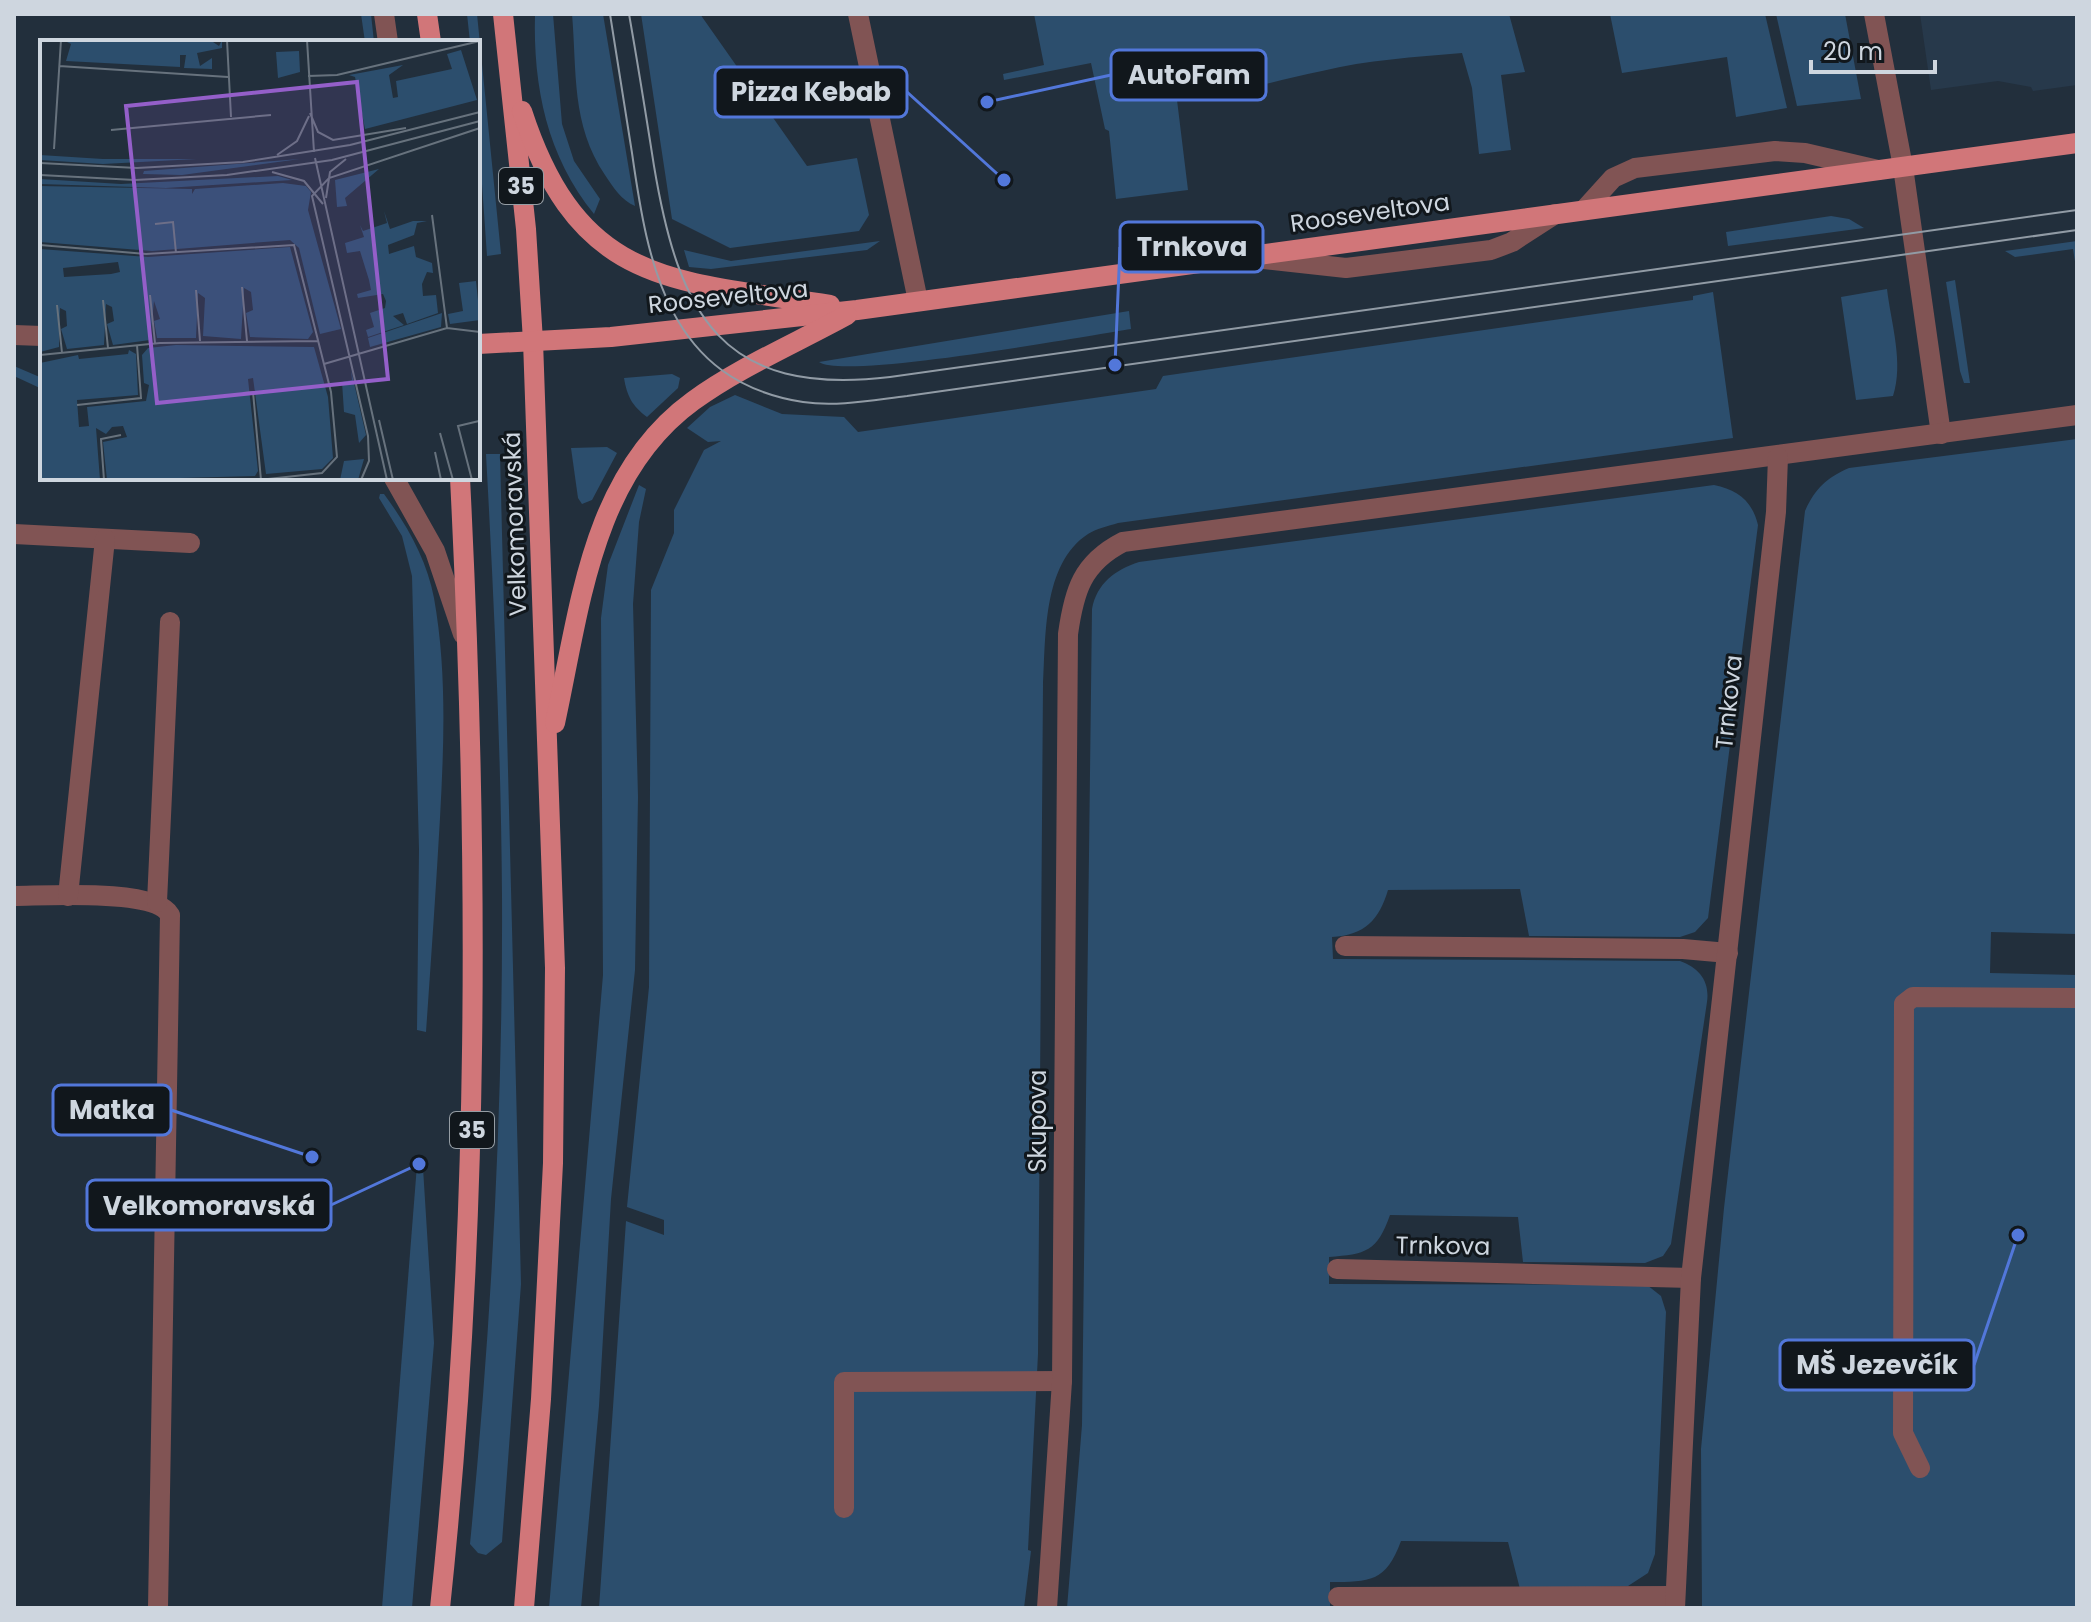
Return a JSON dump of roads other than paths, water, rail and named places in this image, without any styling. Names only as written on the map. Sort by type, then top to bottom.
[{"type":"main road","points":[[427,14],[431,40]]},
{"type":"main road","points":[[504,23],[521,107],[550,182],[571,210],[612,252],[650,272],[682,281],[857,310]]},
{"type":"main road","name":"Velkomoravská","points":[[504,23],[526,229],[533,341],[555,984],[553,1163],[541,1399],[524,1608]]},
{"type":"main road","name":"Rooseveltova","points":[[480,344],[611,337],[857,310],[2077,143]]},
{"type":"main road","points":[[548,754],[598,534],[610,504],[638,456],[667,423],[715,387],[857,310]]},
{"type":"main road","name":"35","points":[[440,1608],[461,1362],[471,1152],[474,850],[469,650],[460,480]]},
{"type":"street","points":[[384,14],[388,40]]},
{"type":"street","points":[[858,14],[918,301]]},
{"type":"street","points":[[1874,14],[1903,167],[1941,434]]},
{"type":"street","points":[[1584,210],[1613,178],[1624,171],[1705,159],[1790,152],[1878,170]]},
{"type":"street","points":[[14,335],[40,336]]},
{"type":"street","points":[[1778,457],[2077,415]]},
{"type":"street","name":"Skupova","points":[[1047,1608],[1062,1381],[1068,634],[1072,608],[1082,580],[1095,558],[1123,542],[1778,457]]},
{"type":"street","name":"Trnkova","points":[[1338,1597],[1675,1602],[1691,1278],[1776,512],[1778,457]]},
{"type":"street","points":[[395,480],[435,551],[469,650]]},
{"type":"street","points":[[14,534],[190,543]]},
{"type":"street","points":[[68,896],[105,539]]},
{"type":"street","points":[[157,902],[170,622]]},
{"type":"street","points":[[14,896],[157,902],[165,906],[171,926],[158,1608]]},
{"type":"street","points":[[1345,946],[1683,949],[1728,953]]},
{"type":"street","points":[[1920,1468],[1903,1433],[1904,1004],[1913,997],[2077,998]]},
{"type":"street","name":"Trnkova","points":[[1337,1269],[1691,1278]]},
{"type":"street","points":[[844,1508],[844,1382],[1062,1381]]},
{"type":"tram line","points":[[610,14],[646,236],[673,312],[694,344],[722,370],[758,390],[803,402],[842,403],[907,396],[2077,230]]},
{"type":"tram line","points":[[629,14],[664,219],[678,265],[695,304],[718,335],[748,358],[785,373],[832,380],[890,377],[2077,210]]},
{"type":"place","name":"AutoFam","points":[[987,102]]},
{"type":"place","name":"Pizza Kebab","points":[[1004,180]]},
{"type":"place","name":"Trnkova","points":[[1115,365]]},
{"type":"place","name":"Matka","points":[[312,1157]]},
{"type":"place","name":"Velkomoravská","points":[[419,1164]]},
{"type":"place","name":"MŠ Jezevčík","points":[[2018,1235]]}]
